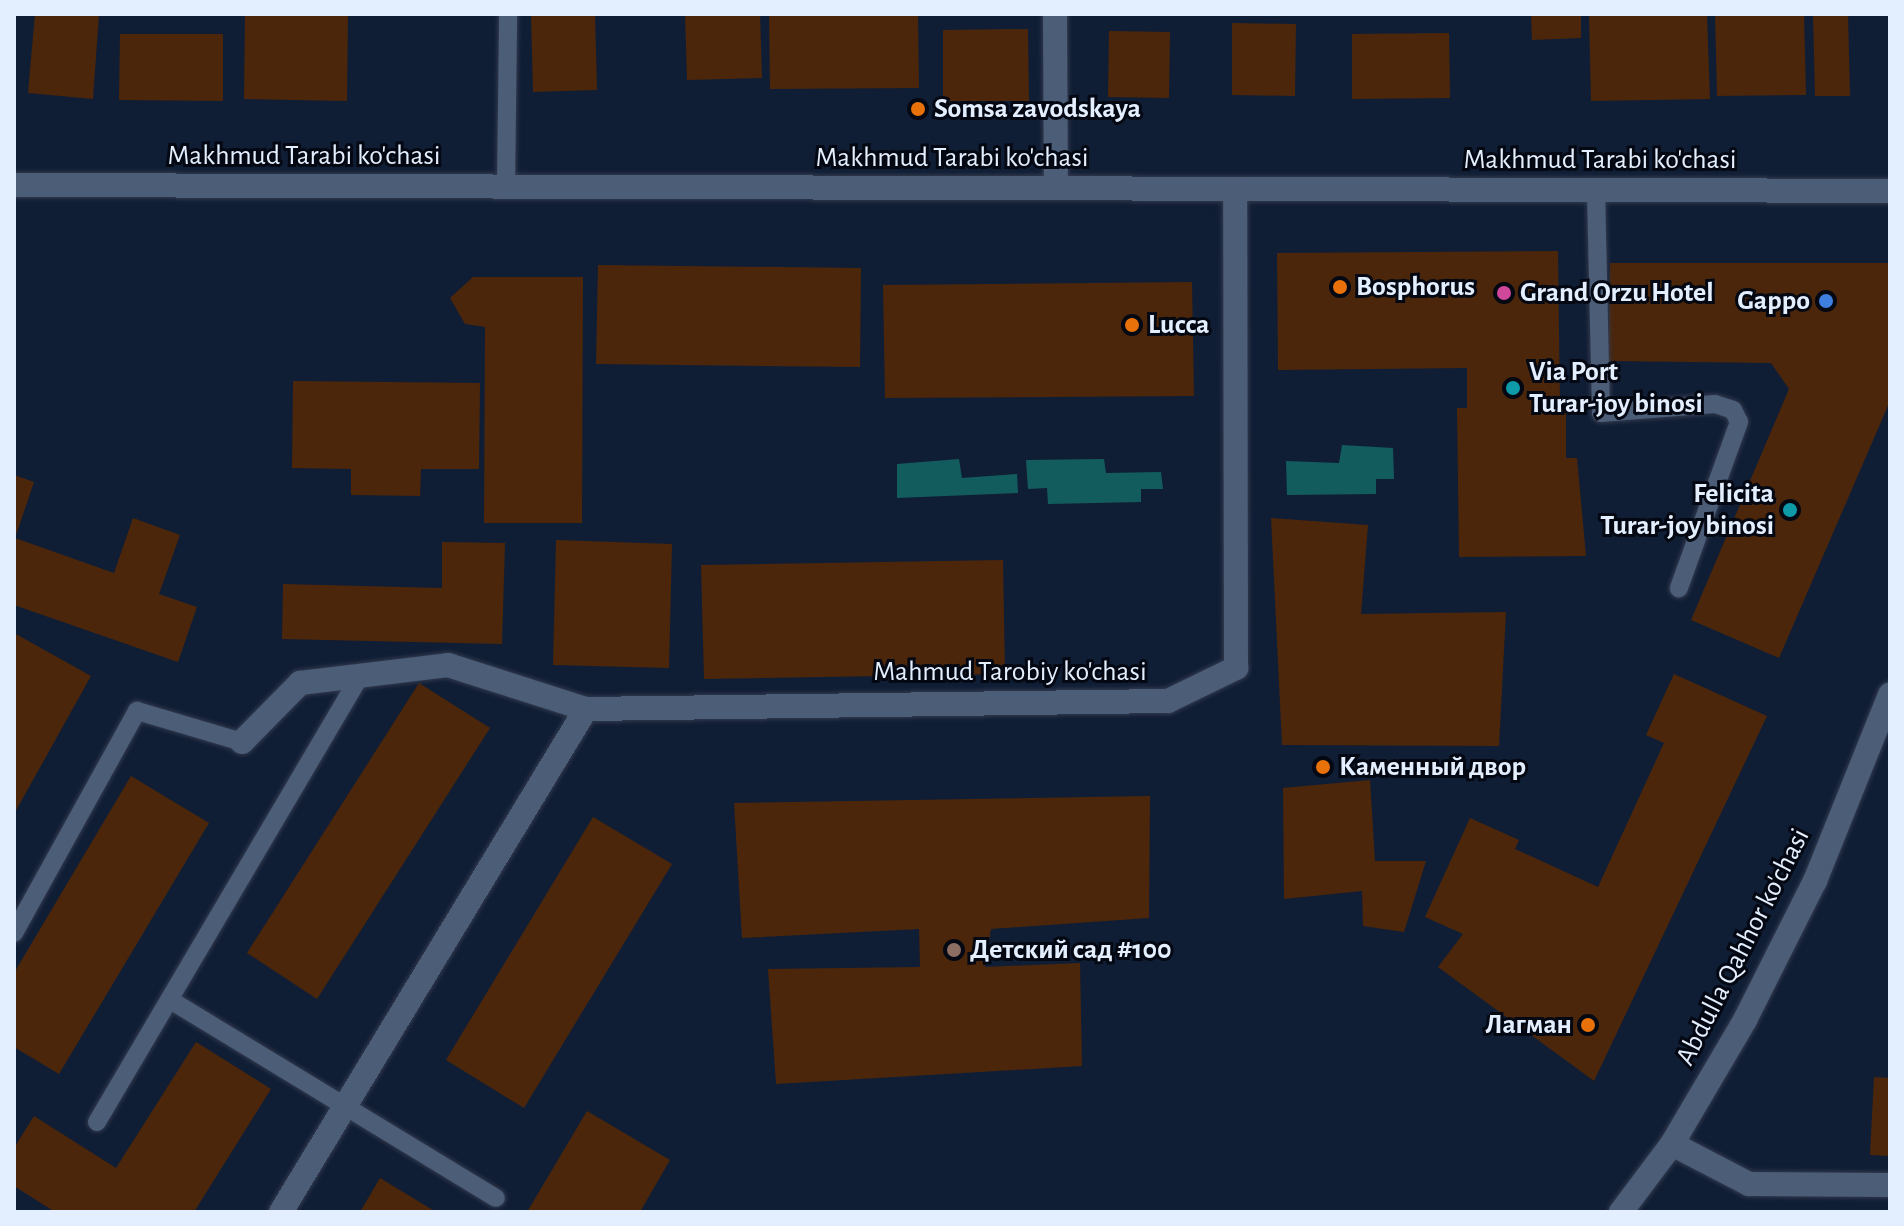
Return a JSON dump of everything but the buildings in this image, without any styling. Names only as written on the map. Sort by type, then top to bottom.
[{"type":"street","points":[[1055,14],[1056,187]]},
{"type":"street","name":"Makhmud Tarabi ko'chasi","points":[[14,185],[1890,191]]},
{"type":"street","name":"Mahmud Tarobiy ko'chasi","points":[[242,742],[300,683],[448,665],[586,709],[1168,701],[1236,668],[1235,189]]},
{"type":"street","name":"Abdulla Qahhor ko'chasi","points":[[1621,1212],[1672,1144],[1815,881],[1889,698]]},
{"type":"street","points":[[281,1212],[586,709]]},
{"type":"street","points":[[1672,1144],[1749,1184],[1890,1185]]},
{"type":"lane","points":[[506,188],[508,14]]},
{"type":"lane","points":[[1596,191],[1601,413],[1715,404],[1733,410],[1739,422],[1679,588]]},
{"type":"lane","points":[[97,1122],[172,1001],[360,676]]},
{"type":"lane","points":[[14,933],[137,711],[242,742]]},
{"type":"lane","points":[[172,1001],[496,1198]]},
{"type":"shaded area","points":[[1342,445],[1393,448],[1394,479],[1376,479],[1376,494],[1287,495],[1286,461],[1339,463]]},
{"type":"shaded area","points":[[959,459],[962,478],[1017,474],[1018,493],[897,498],[897,464]]},
{"type":"shaded area","points":[[1104,459],[1106,473],[1161,472],[1163,489],[1141,489],[1141,502],[1048,504],[1047,488],[1028,489],[1026,460]]},
{"type":"place","name":"Somsa zavodskaya","points":[[918,109]]},
{"type":"place","name":"Bosphorus","points":[[1340,287]]},
{"type":"place","name":"Grand Orzu Hotel","points":[[1504,293]]},
{"type":"place","name":"Gappo","points":[[1826,301]]},
{"type":"place","name":"Lucca","points":[[1132,325]]},
{"type":"place","name":"Via Port Turar-joy binosi","points":[[1513,388]]},
{"type":"place","name":"Felicita Turar-joy binosi","points":[[1790,510]]},
{"type":"place","name":"Каменный двор","points":[[1323,767]]},
{"type":"place","name":"Детский сад #100","points":[[954,950]]},
{"type":"place","name":"Лагман","points":[[1588,1025]]}]
